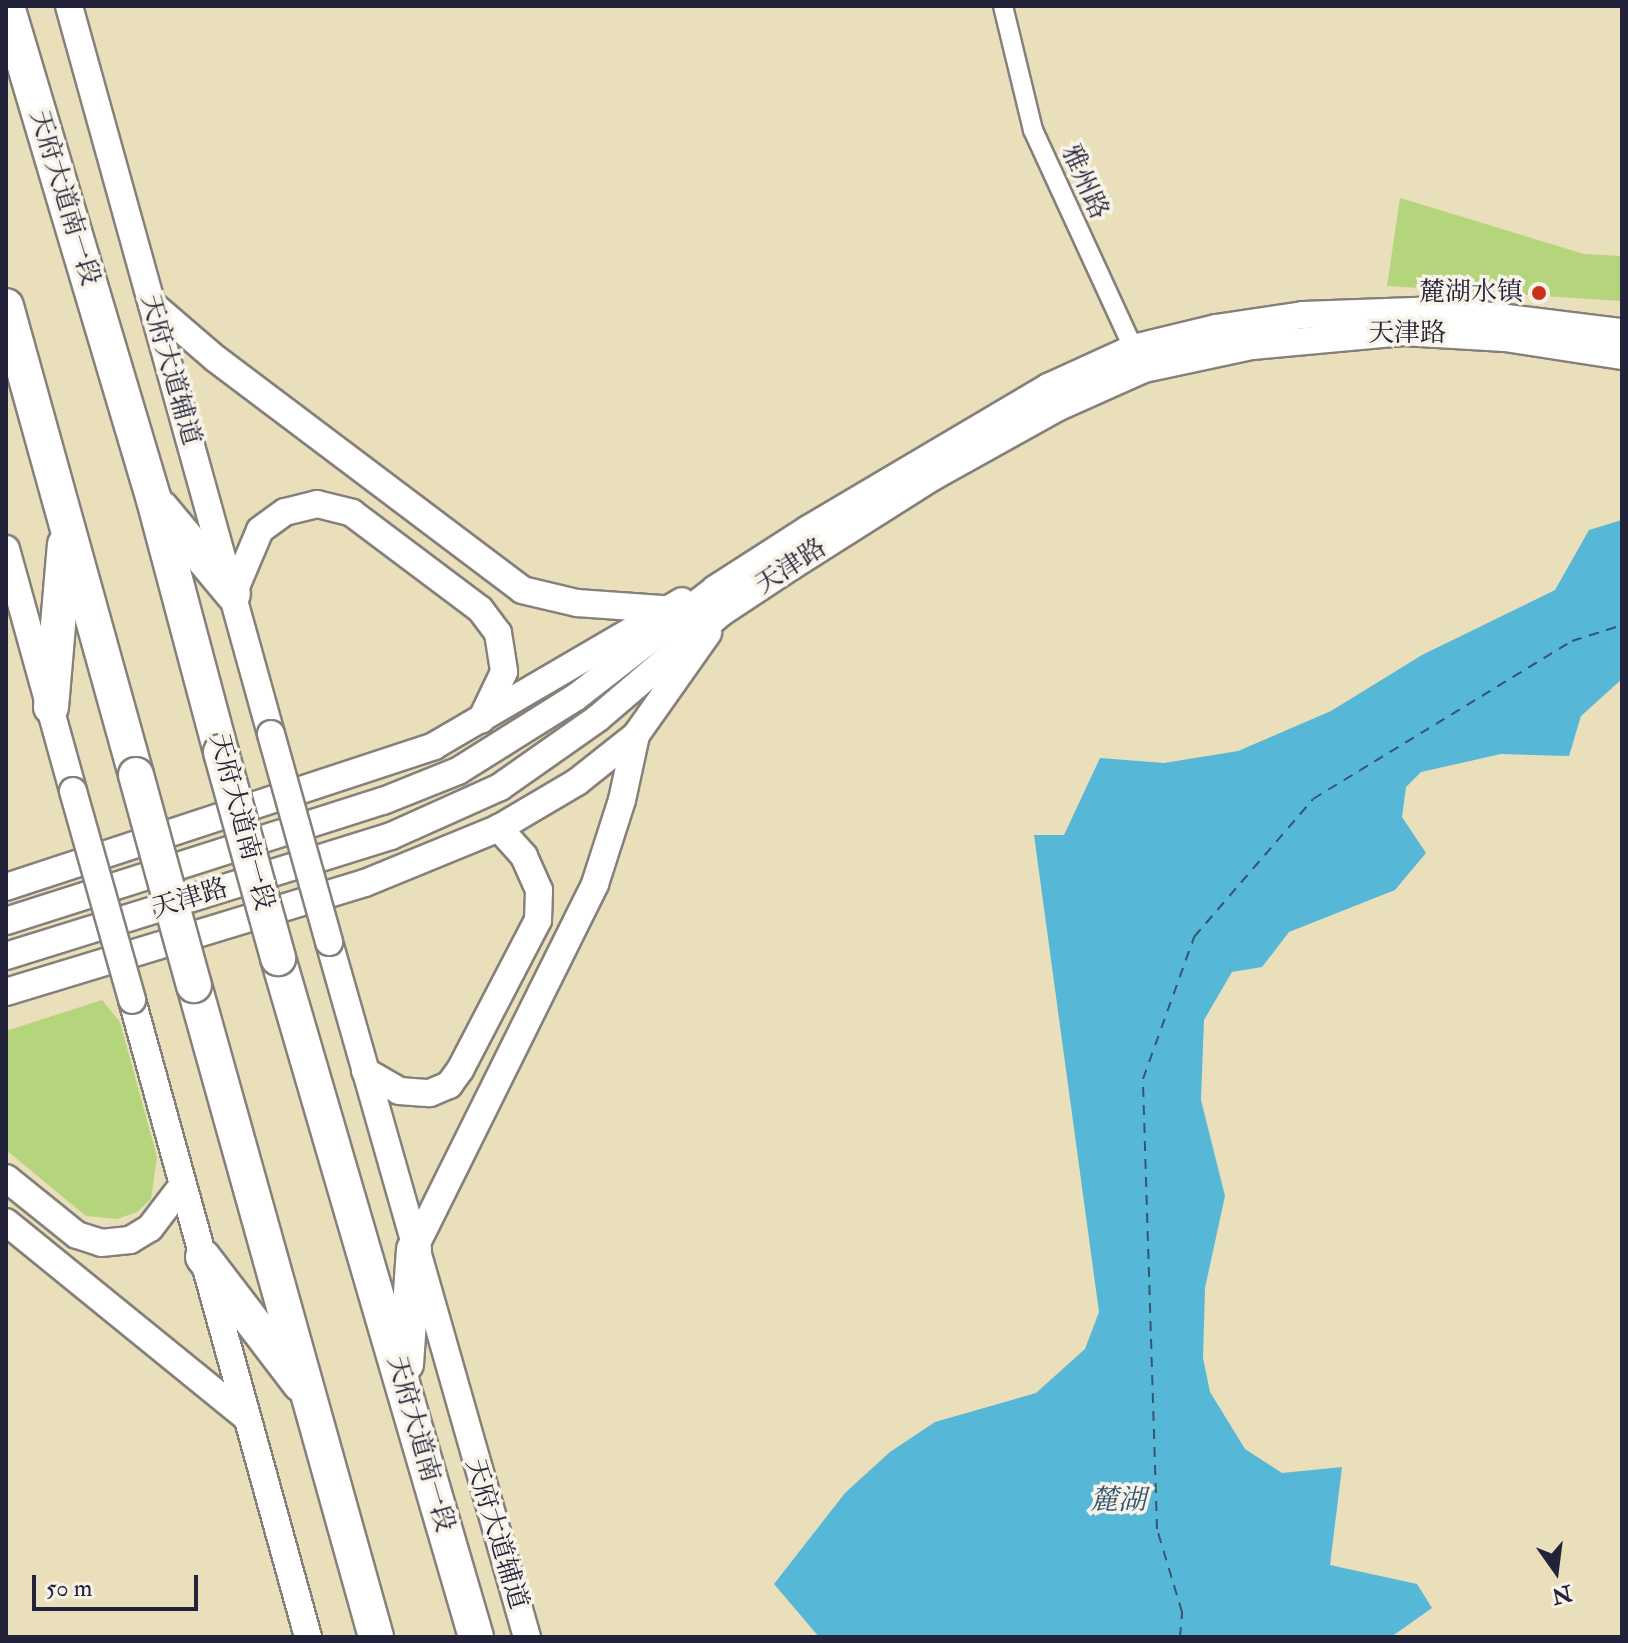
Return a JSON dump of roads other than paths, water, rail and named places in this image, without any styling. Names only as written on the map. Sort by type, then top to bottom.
[{"type":"highway","name":"天府大道南一段","points":[[7,6],[154,500],[278,958],[476,1637]]},
{"type":"highway","points":[[6,306],[376,1637]]},
{"type":"highway","points":[[154,500],[233,594]]},
{"type":"highway","points":[[51,707],[67,524]]},
{"type":"highway","points":[[404,1388],[414,1249]]},
{"type":"highway","points":[[203,1257],[312,1401]]},
{"type":"street","name":"天府大道辅道","points":[[69,6],[465,1432],[527,1637]]},
{"type":"street","name":"雅州路","points":[[1003,6],[1033,130],[1139,359]]},
{"type":"street","points":[[152,304],[216,359],[522,590],[577,603],[662,609],[718,601]]},
{"type":"street","name":"天津路","points":[[6,921],[383,801],[458,771],[576,697],[789,555],[947,470],[1139,359],[1216,328],[1319,314],[1442,310],[1622,332]]},
{"type":"street","name":"天津路","points":[[1139,359],[1403,332],[1505,338],[1622,356]]},
{"type":"street","points":[[233,594],[260,530],[285,512],[317,504],[352,513],[480,609],[498,633],[504,672],[478,725]]},
{"type":"street","points":[[6,549],[308,1637]]},
{"type":"street","points":[[414,1249],[595,884],[622,800],[636,735],[718,601]]},
{"type":"street","name":"天津路","points":[[6,956],[391,836],[449,812],[550,755],[718,601]]},
{"type":"street","points":[[6,887],[379,767],[478,725],[662,609]]},
{"type":"street","points":[[6,627],[34,649]]},
{"type":"street","points":[[6,992],[365,883],[499,828],[577,782],[636,735]]},
{"type":"street","points":[[365,1071],[399,1091],[430,1093],[449,1085],[460,1070],[538,920],[539,890],[529,867],[499,828]]},
{"type":"street","points":[[6,1178],[77,1235],[101,1243],[130,1240],[150,1228],[182,1186]]},
{"type":"street","points":[[6,1222],[247,1418]]},
{"type":"water","name":"麓湖","points":[[1622,520],[1622,679],[1581,716],[1569,756],[1501,754],[1421,772],[1406,787],[1402,817],[1426,853],[1395,890],[1289,932],[1262,967],[1232,972],[1204,1020],[1201,1100],[1225,1196],[1205,1288],[1203,1358],[1210,1392],[1245,1449],[1282,1473],[1342,1467],[1330,1565],[1417,1584],[1432,1608],[1391,1637],[819,1637],[774,1584],[845,1493],[890,1452],[935,1422],[1036,1393],[1085,1349],[1099,1312],[1034,835],[1064,835],[1100,758],[1164,763],[1238,751],[1331,711],[1422,655],[1555,590],[1589,530]]},
{"type":"place","name":"麓湖水镇","points":[[1539,293]]}]
